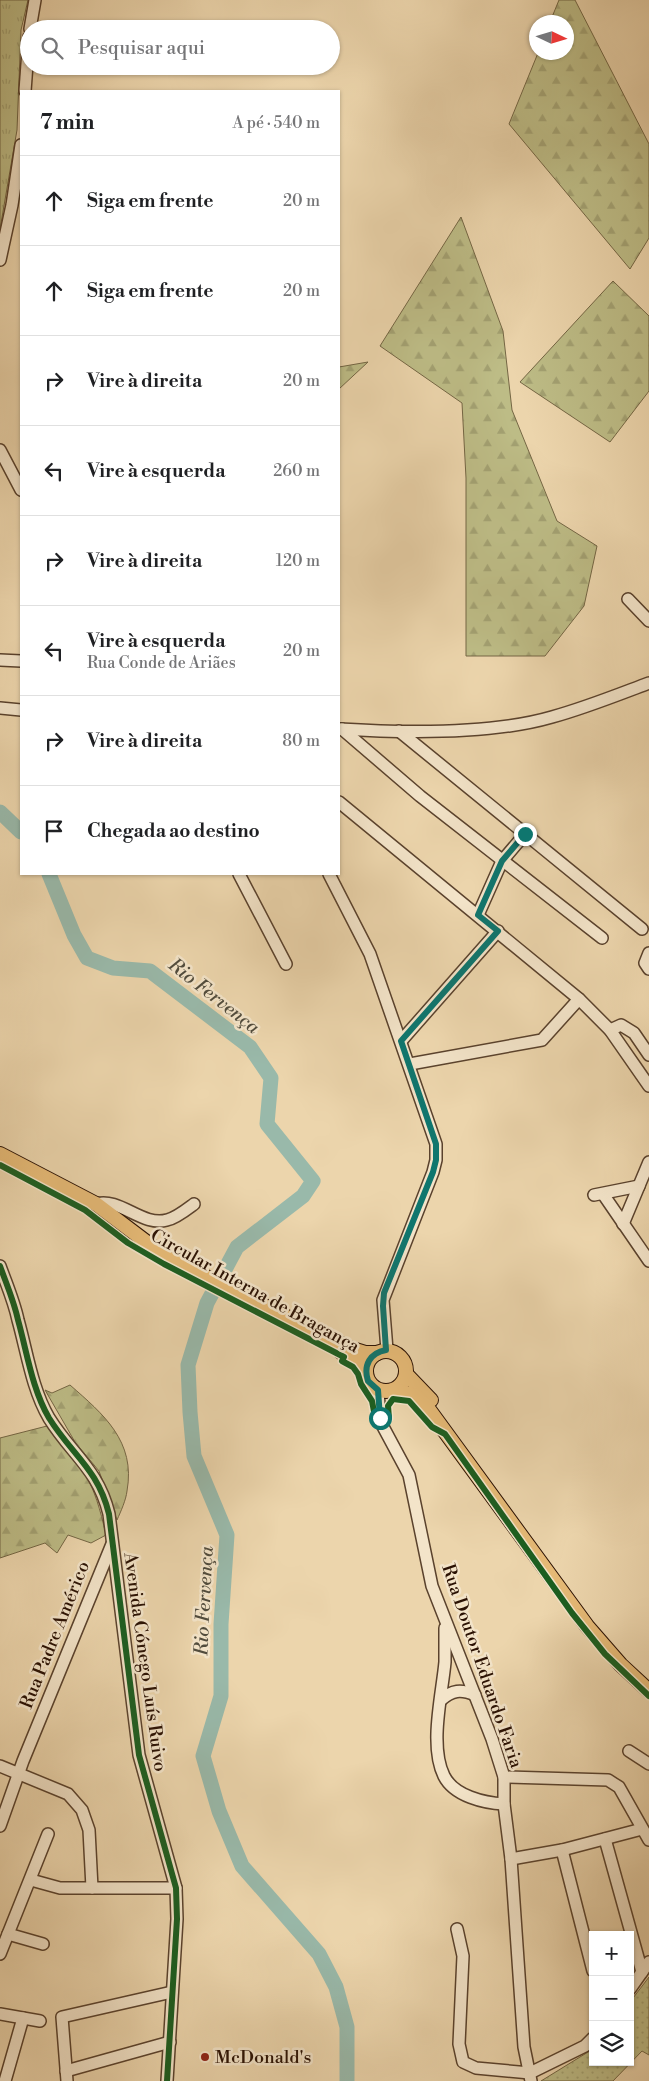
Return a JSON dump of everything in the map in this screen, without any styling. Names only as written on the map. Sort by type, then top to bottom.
[{"type":"main road","name":"Circular Interna de Bragança","points":[[0,1154],[96,1204],[139,1238],[180,1266]]},
{"type":"main road","name":"Circular Interna de Bragança","points":[[0,1163],[90,1208],[149,1253],[180,1266],[261,1308],[351,1357],[366,1371]]},
{"type":"main road","name":"Circular Interna de Bragança","points":[[261,1308],[349,1348],[365,1353],[382,1352]]},
{"type":"main road","points":[[649,1684],[626,1664],[587,1619],[442,1413],[406,1374],[404,1361],[393,1352],[382,1352],[368,1360],[366,1371],[368,1381],[378,1390],[395,1390],[416,1396],[427,1407],[587,1626],[621,1665],[649,1691]]},
{"type":"main road","points":[[395,1390],[400,1386],[406,1374]]},
{"type":"street","points":[[32,20],[35,0]]},
{"type":"street","points":[[25,90],[26,75]]},
{"type":"street","points":[[0,260],[12,205],[20,152]]},
{"type":"street","points":[[0,450],[3,467],[20,489]]},
{"type":"street","points":[[628,599],[649,621]]},
{"type":"street","points":[[0,660],[20,661]]},
{"type":"street","points":[[341,729],[399,731],[475,729],[511,725],[551,718],[649,683]]},
{"type":"street","points":[[0,708],[20,710]]},
{"type":"street","points":[[341,729],[420,796],[602,938]]},
{"type":"street","points":[[399,731],[642,928]]},
{"type":"street","points":[[340,803],[579,998],[610,1030],[649,1086]]},
{"type":"street","points":[[478,915],[502,861],[525,834]]},
{"type":"street","points":[[240,875],[286,964]]},
{"type":"street","points":[[330,875],[370,954],[410,1064],[437,1152],[433,1172],[383,1300],[382,1352]]},
{"type":"street","points":[[401,1041],[498,931]]},
{"type":"street","points":[[649,953],[645,963],[649,970]]},
{"type":"street","points":[[410,1064],[542,1040],[579,998]]},
{"type":"street","points":[[610,1030],[621,1025],[627,1027],[649,1055]]},
{"type":"street","points":[[623,1224],[649,1162]]},
{"type":"street","points":[[639,1186],[598,1194],[623,1224],[649,1261]]},
{"type":"street","points":[[96,1204],[108,1203],[149,1219],[161,1221],[169,1220],[194,1204]]},
{"type":"street","name":"Avenida Cónego Luís Ruivo","points":[[0,1266],[18,1317],[34,1380],[49,1417],[93,1472],[100,1485],[109,1514],[139,1755],[176,1888],[177,1902],[167,2081]]},
{"type":"street","name":"Rua Doutor Eduardo Faria","points":[[378,1390],[380,1421],[408,1475],[432,1586],[492,1739],[504,1777],[504,1804],[511,1859],[524,2047],[530,2077]]},
{"type":"street","name":"Rua Padre Américo","points":[[0,1826],[18,1775],[113,1543]]},
{"type":"street","points":[[445,1621],[445,1660],[438,1749],[444,1776],[452,1786],[476,1799],[504,1804]]},
{"type":"street","points":[[441,1700],[449,1693],[458,1691],[474,1695]]},
{"type":"street","points":[[629,1752],[649,1764]]},
{"type":"street","points":[[0,1766],[68,1794],[82,1810],[89,1830],[92,1888]]},
{"type":"street","points":[[504,1777],[608,1780],[618,1787],[649,1840]]},
{"type":"street","points":[[511,1859],[562,1850],[642,1829]]},
{"type":"street","points":[[0,1954],[48,1834]]},
{"type":"street","points":[[605,1839],[646,1967],[634,1984]]},
{"type":"street","points":[[562,1850],[589,1955]]},
{"type":"street","points":[[31,1880],[60,1888],[176,1888]]},
{"type":"street","points":[[456,1929],[463,1956],[460,2044],[463,2062],[476,2068],[530,2077],[589,2042]]},
{"type":"street","points":[[8,1934],[43,1944]]},
{"type":"street","points":[[170,2042],[67,2076],[62,2017],[172,1992]]},
{"type":"street","points":[[0,2014],[40,2021]]},
{"type":"street","points":[[5,2081],[23,2018]]},
{"type":"green space","points":[[0,0],[28,0],[23,20],[20,20],[17,130],[0,229]]},
{"type":"green space","points":[[559,0],[575,0],[649,144],[649,238],[630,269],[509,124],[535,60],[574,60],[574,15],[553,15]]},
{"type":"green space","points":[[461,217],[503,331],[512,410],[557,521],[597,546],[584,606],[545,656],[466,656],[466,478],[462,403],[380,346]]},
{"type":"green space","points":[[613,281],[649,316],[649,391],[610,442],[520,382]]},
{"type":"green space","points":[[368,362],[340,388],[340,367]]},
{"type":"green space","points":[[70,1385],[105,1418],[122,1443],[127,1457],[126,1498],[117,1520],[99,1471],[75,1442],[45,1390],[52,1393]]},
{"type":"green space","points":[[47,1426],[70,1452],[86,1475],[102,1516],[106,1535],[91,1543],[68,1535],[57,1553],[45,1543],[0,1558],[0,1438]]},
{"type":"green space","points":[[649,1977],[649,2055],[642,2051],[634,2059],[634,2021],[634,1997]]},
{"type":"green space","points":[[589,2051],[589,2066],[628,2066],[613,2081],[541,2081]]},
{"type":"waterway","name":"Rio Fervença","points":[[0,812],[20,831]]},
{"type":"waterway","name":"Rio Fervença","points":[[49,875],[74,935],[87,958],[113,968],[150,971],[250,1047],[271,1078],[267,1124],[313,1181],[303,1196],[237,1247],[207,1303],[188,1365],[194,1456],[227,1535],[221,1624],[221,1696],[203,1756],[219,1811],[242,1866],[319,1954],[336,1987],[347,2027],[347,2081]]},
{"type":"cycle path","points":[[0,1165],[85,1210],[128,1243],[164,1264],[344,1357],[342,1361],[353,1367],[372,1401],[376,1422],[389,1418],[388,1406],[393,1399],[409,1401],[432,1427],[445,1434],[572,1613],[605,1654],[649,1696]]},
{"type":"cycle path","points":[[0,1266],[14,1306],[43,1407],[58,1431],[84,1463],[98,1485],[109,1514],[139,1755],[176,1888],[177,1919],[167,2081]]},
{"type":"place","name":"McDonald's","points":[[205,2057]]},
{"type":"route","points":[[380,1418],[378,1390],[368,1381],[366,1367],[368,1360],[373,1355],[386,1350],[384,1293],[402,1253],[433,1172],[437,1152],[436,1144],[401,1041],[498,931],[478,915],[502,861],[525,834]]}]
